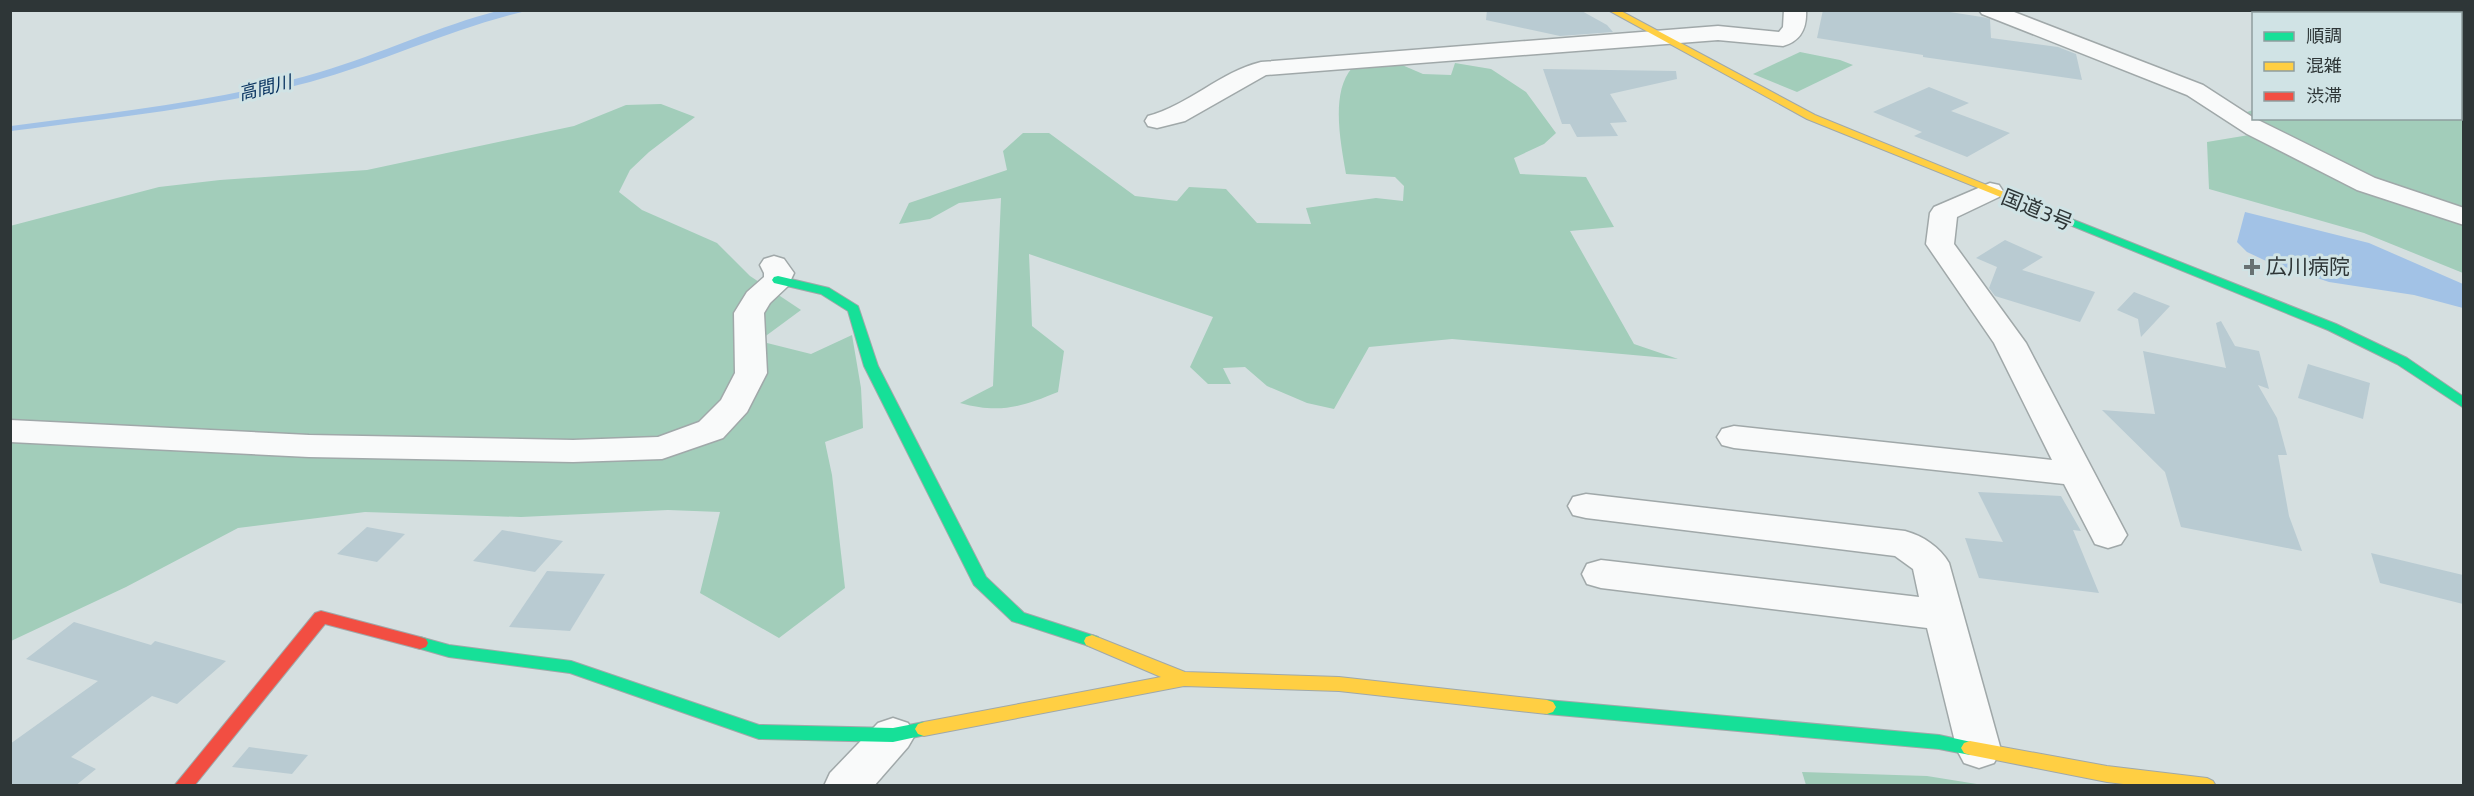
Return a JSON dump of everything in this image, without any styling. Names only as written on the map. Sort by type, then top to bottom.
[{"type":"main road","name":"国道3号","points":[[1611,10],[1660,39],[1811,117],[2332,327],[2402,361],[2463,404]]},
{"type":"main road","points":[[776,272],[825,291],[854,309],[871,366],[980,581],[1018,617],[1105,645],[1184,680]]},
{"type":"main road","points":[[183,786],[321,617],[449,651],[571,667],[759,732],[893,735],[1184,680],[1339,684],[1560,708],[1939,742],[2107,774],[2207,786]]},
{"type":"street","points":[[1157,121],[1176,116],[1261,69],[1718,33],[1783,39],[1792,33],[1796,26],[1795,10]]},
{"type":"street","points":[[1989,10],[2195,90],[2256,129],[2366,184],[2463,217]]},
{"type":"street","points":[[1990,191],[1944,213],[1940,244],[2010,343],[2108,535]]},
{"type":"street","points":[[10,431],[309,446],[573,451],[662,448],[711,430],[735,405],[751,373],[749,313],[776,272]]},
{"type":"street","points":[[1734,437],[2077,474]]},
{"type":"street","points":[[1586,506],[1905,544],[1930,563],[1978,750]]},
{"type":"street","points":[[1601,574],[1944,615]]},
{"type":"street","points":[[846,786],[893,735]]},
{"type":"green space","points":[[1800,52],[1853,65],[1797,92],[1753,74]]},
{"type":"green space","points":[[1455,63],[1491,69],[1526,92],[1556,133],[1544,144],[1514,158],[1520,174],[1586,177],[1614,227],[1570,231],[1634,344],[1678,359],[1452,339],[1369,347],[1334,409],[1307,403],[1267,386],[1245,367],[1223,368],[1231,384],[1208,384],[1190,367],[1213,317],[1029,254],[1032,326],[1064,351],[1058,392],[1033,402],[1010,407],[987,408],[960,403],[993,386],[1001,198],[959,203],[930,219],[899,224],[909,203],[1007,170],[1003,151],[1023,133],[1049,133],[1135,196],[1177,201],[1189,187],[1226,189],[1257,223],[1311,224],[1306,208],[1376,198],[1403,201],[1404,186],[1395,177],[1346,174],[1339,119],[1341,91],[1345,79],[1352,68],[1402,65],[1423,74],[1451,75]]},
{"type":"green space","points":[[661,104],[695,117],[649,152],[630,170],[619,192],[642,210],[717,243],[750,276],[801,310],[759,341],[811,354],[852,335],[861,388],[863,428],[825,442],[832,475],[845,588],[779,638],[700,593],[720,512],[668,510],[521,517],[365,512],[238,528],[126,587],[11,641],[10,226],[159,187],[220,180],[367,170],[574,126],[626,105]]},
{"type":"green space","points":[[2252,110],[2252,120],[2462,120],[2463,115],[2463,273],[2364,233],[2209,189],[2207,142],[2249,135],[2247,112]]},
{"type":"green space","points":[[1802,772],[1927,776],[1983,785],[1806,785]]},
{"type":"water","name":"高間川","points":[[501,10],[526,11],[471,26],[337,74],[273,91],[160,111],[11,131],[11,126],[205,99],[282,82],[343,65],[455,24]]},
{"type":"water","points":[[2245,212],[2369,243],[2463,284],[2463,308],[2414,295],[2329,282],[2264,260],[2247,252],[2237,242]]},
{"type":"building","points":[[1487,10],[1580,10],[1607,25],[1613,32],[1560,36],[1486,20]]},
{"type":"building","points":[[1823,10],[1937,10],[1990,19],[1991,38],[2058,47],[2076,54],[2082,80],[1923,57],[1923,55],[1817,38]]},
{"type":"building","points":[[1543,69],[1676,71],[1677,79],[1610,94],[1627,122],[1610,123],[1618,136],[1577,137],[1570,124],[1562,124]]},
{"type":"building","points":[[1929,87],[1969,103],[1951,111],[2010,133],[1967,157],[1914,136],[1922,132],[1873,112]]},
{"type":"building","points":[[2005,240],[2043,257],[2022,270],[2095,292],[2080,322],[1995,296],[1989,288],[1997,267],[1976,258]]},
{"type":"building","points":[[2134,292],[2170,306],[2141,337],[2138,319],[2117,310]]},
{"type":"building","points":[[2221,321],[2235,346],[2259,351],[2269,389],[2258,385],[2277,418],[2287,455],[2278,455],[2289,516],[2302,551],[2181,527],[2165,472],[2102,410],[2155,414],[2143,351],[2226,368],[2216,323]]},
{"type":"building","points":[[2308,364],[2370,383],[2363,419],[2298,398]]},
{"type":"building","points":[[1978,492],[2061,496],[2081,531],[2073,530],[2099,593],[1979,578],[1965,538],[2003,542]]},
{"type":"building","points":[[367,527],[405,534],[377,562],[337,554]]},
{"type":"building","points":[[502,530],[563,541],[535,572],[473,561]]},
{"type":"building","points":[[2371,553],[2463,575],[2463,604],[2380,583]]},
{"type":"building","points":[[547,571],[605,574],[570,631],[509,627]]},
{"type":"building","points":[[74,622],[151,645],[155,641],[226,661],[177,704],[152,696],[71,757],[96,769],[75,786],[10,786],[10,744],[98,681],[26,659]]},
{"type":"building","points":[[249,747],[308,755],[292,774],[232,767]]},
{"type":"traffic: fast","points":[[2064,219],[2332,327],[2402,361],[2464,404]]},
{"type":"traffic: fast","points":[[778,280],[825,291],[854,309],[871,366],[980,581],[1018,617],[1092,641]]},
{"type":"traffic: fast","points":[[420,643],[449,651],[571,667],[759,732],[893,735],[924,729]]},
{"type":"traffic: fast","points":[[1547,707],[1939,742],[1970,748]]},
{"type":"traffic: slow","points":[[1612,10],[1811,117],[2064,219]]},
{"type":"traffic: slow","points":[[1092,641],[1184,679],[1339,684],[1547,707]]},
{"type":"traffic: slow","points":[[924,729],[1184,679]]},
{"type":"traffic: slow","points":[[1970,748],[2107,774],[2207,786]]},
{"type":"traffic: jam","points":[[183,786],[321,617],[420,643]]},
{"type":"place","name":"広川病院","points":[[2252,267]]}]
